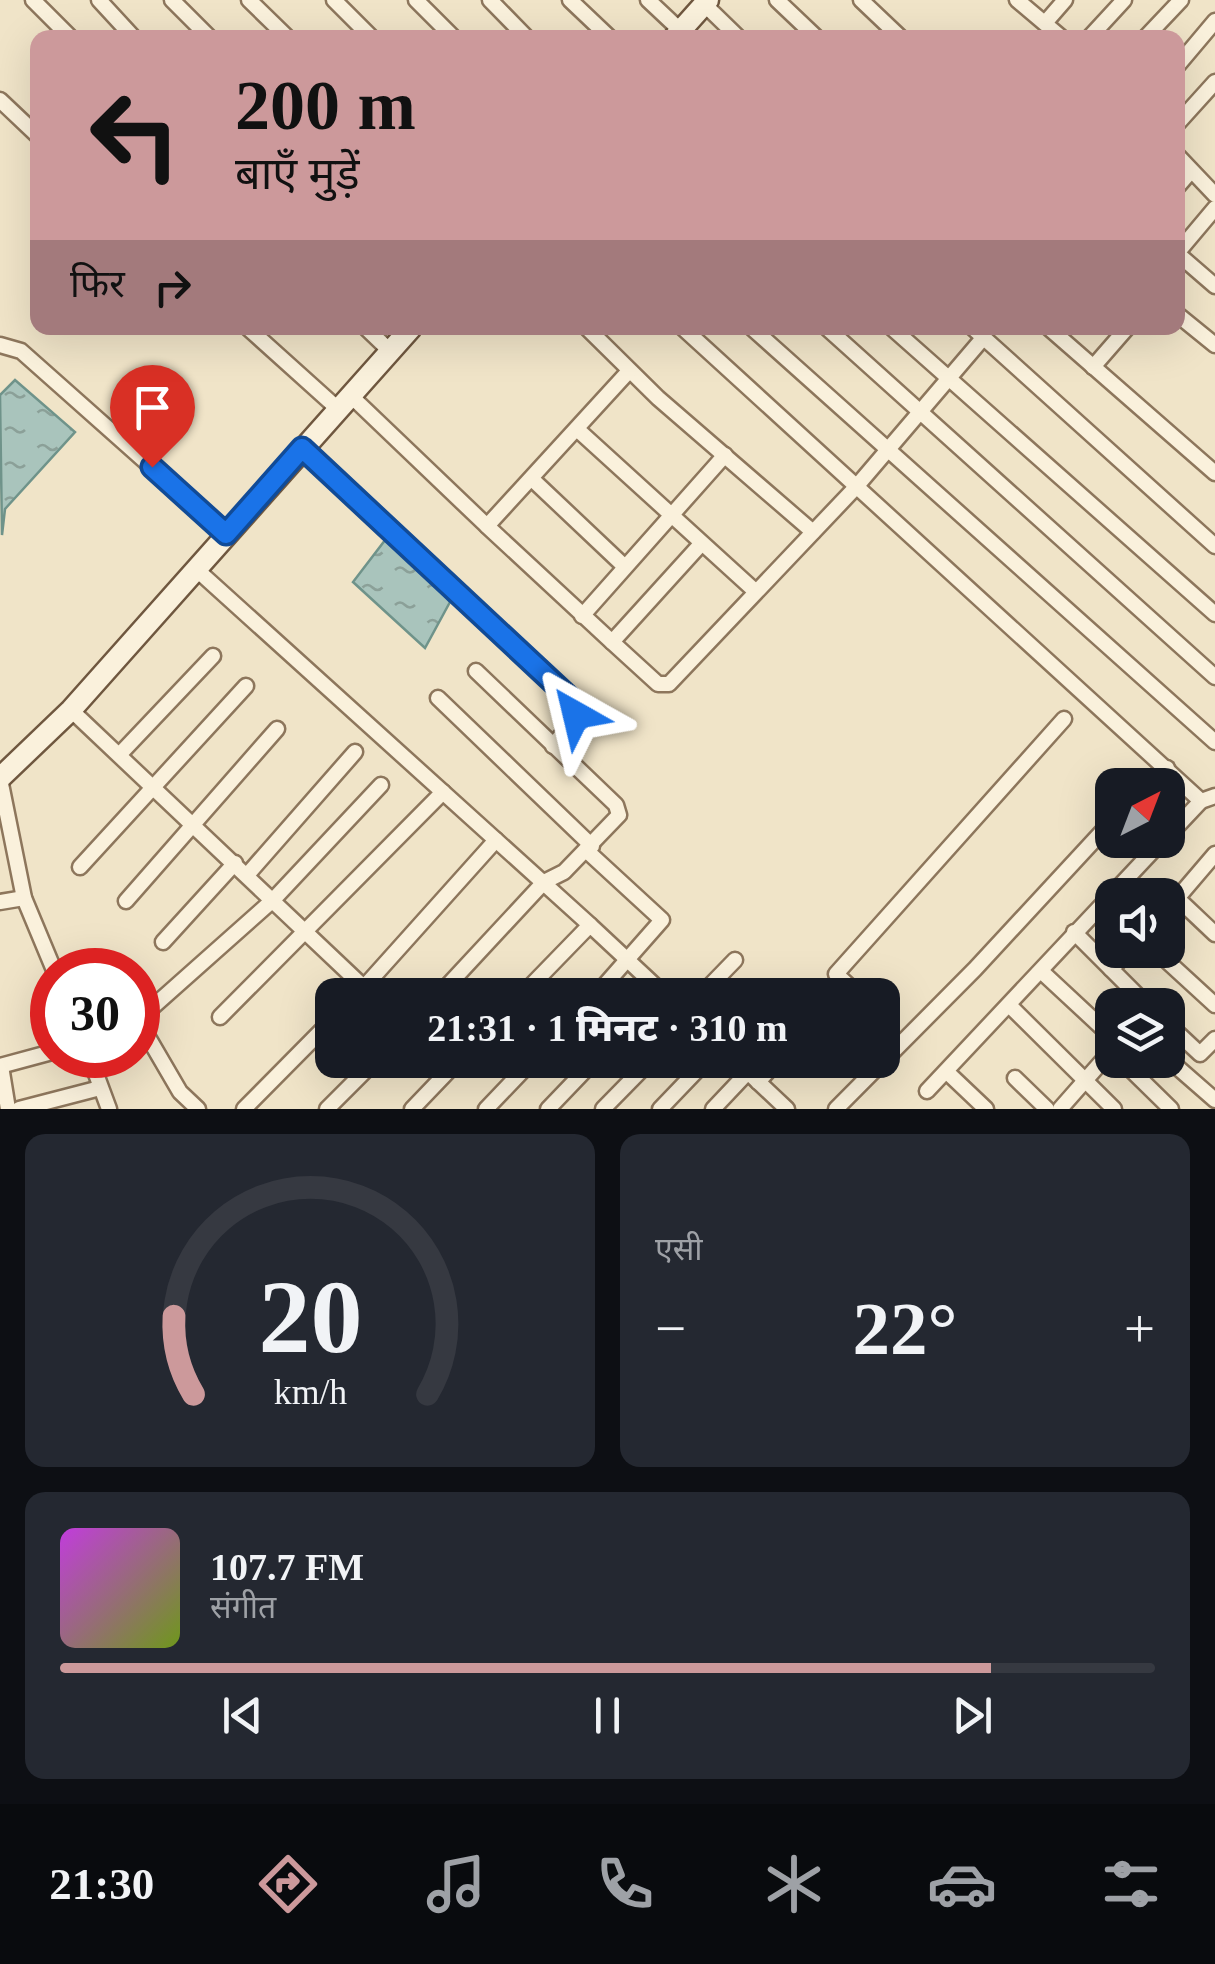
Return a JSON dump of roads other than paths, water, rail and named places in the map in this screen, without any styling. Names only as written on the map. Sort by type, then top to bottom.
[{"type":"street","points":[[33,0],[63,30]]},
{"type":"street","points":[[99,0],[127,30]]},
{"type":"street","points":[[172,0],[202,30]]},
{"type":"street","points":[[250,0],[280,30]]},
{"type":"street","points":[[334,0],[364,30]]},
{"type":"street","points":[[416,0],[446,30]]},
{"type":"street","points":[[490,0],[519,30]]},
{"type":"street","points":[[570,0],[602,30]]},
{"type":"street","points":[[648,0],[674,30]]},
{"type":"street","points":[[777,0],[809,30]]},
{"type":"street","points":[[861,0],[892,30]]},
{"type":"street","points":[[1017,0],[1053,30]]},
{"type":"street","points":[[1045,23],[1065,0]]},
{"type":"street","points":[[1096,30],[1124,0]]},
{"type":"street","points":[[1152,30],[1180,0]]},
{"type":"street","points":[[682,30],[706,2],[732,30]]},
{"type":"street","points":[[1185,57],[1215,21]]},
{"type":"street","points":[[1185,114],[1215,82]]},
{"type":"street","points":[[0,100],[30,128]]},
{"type":"street","points":[[1185,164],[1215,195]]},
{"type":"street","points":[[1185,178],[1191,171]]},
{"type":"street","points":[[1185,246],[1212,219]]},
{"type":"street","points":[[1185,259],[1215,286]]},
{"type":"street","points":[[1185,321],[1215,345]]},
{"type":"street","points":[[257,335],[344,402],[665,686],[856,487],[948,378],[976,335]]},
{"type":"street","points":[[373,335],[390,351]]},
{"type":"street","points":[[45,948],[24,898],[0,779],[71,710],[405,335]]},
{"type":"street","points":[[593,335],[813,532]]},
{"type":"street","points":[[692,335],[1167,768]]},
{"type":"street","points":[[760,335],[1215,742]]},
{"type":"street","points":[[836,335],[1215,677]]},
{"type":"street","points":[[900,335],[1215,614]]},
{"type":"street","points":[[981,335],[1215,546]]},
{"type":"street","points":[[1057,335],[1215,472]]},
{"type":"street","points":[[1093,368],[1122,335]]},
{"type":"street","points":[[0,345],[21,351],[226,534]]},
{"type":"street","points":[[487,526],[629,371]]},
{"type":"street","points":[[578,430],[755,590]]},
{"type":"street","points":[[302,448],[574,702],[576,715],[553,746]]},
{"type":"street","points":[[582,616],[725,456]]},
{"type":"street","points":[[532,479],[624,566]]},
{"type":"street","points":[[612,642],[700,544]]},
{"type":"street","points":[[196,569],[645,978]]},
{"type":"street","points":[[120,754],[213,656]]},
{"type":"street","points":[[455,978],[544,882],[564,872],[618,820],[619,810],[476,671]]},
{"type":"street","points":[[80,867],[246,686]]},
{"type":"street","points":[[438,698],[662,920],[612,978]]},
{"type":"street","points":[[71,710],[305,930],[351,978]]},
{"type":"street","points":[[840,978],[836,974],[1064,719]]},
{"type":"street","points":[[126,901],[277,729]]},
{"type":"street","points":[[247,875],[355,752]]},
{"type":"street","points":[[1185,781],[1208,798],[1185,820]]},
{"type":"street","points":[[160,1000],[273,900],[381,785]]},
{"type":"street","points":[[220,1017],[443,792]]},
{"type":"street","points":[[846,1107],[1095,839]]},
{"type":"street","points":[[378,978],[496,840]]},
{"type":"street","points":[[1185,889],[1215,854]]},
{"type":"street","points":[[927,1091],[1146,858]]},
{"type":"street","points":[[163,942],[235,864]]},
{"type":"street","points":[[0,902],[24,898]]},
{"type":"street","points":[[1185,913],[1215,934]]},
{"type":"street","points":[[539,978],[590,925]]},
{"type":"street","points":[[1074,932],[1130,988]]},
{"type":"street","points":[[718,978],[735,960]]},
{"type":"street","points":[[1175,968],[1215,1005]]},
{"type":"street","points":[[1041,970],[1095,1022]]},
{"type":"street","points":[[1010,1005],[1114,1109]]},
{"type":"street","points":[[244,1109],[315,1037]]},
{"type":"street","points":[[1185,1040],[1200,1054],[1214,1043]]},
{"type":"street","points":[[8,1109],[0,1066],[30,1058]]},
{"type":"street","points":[[160,1058],[180,1092],[198,1109]]},
{"type":"street","points":[[1060,1109],[1095,1071]]},
{"type":"street","points":[[946,1072],[986,1109]]},
{"type":"street","points":[[1185,1074],[1215,1100]]},
{"type":"street","points":[[97,1078],[110,1109]]},
{"type":"street","points":[[327,1109],[358,1078]]},
{"type":"street","points":[[412,1109],[442,1078]]},
{"type":"street","points":[[486,1109],[516,1078]]},
{"type":"street","points":[[548,1109],[578,1078]]},
{"type":"street","points":[[602,1109],[634,1078]]},
{"type":"street","points":[[660,1109],[689,1078]]},
{"type":"street","points":[[713,1109],[752,1078]]},
{"type":"street","points":[[754,1078],[778,1106]]},
{"type":"street","points":[[1016,1078],[1047,1109]]},
{"type":"street","points":[[1133,1078],[1170,1109]]},
{"type":"street","points":[[19,1109],[100,1088]]},
{"type":"water","points":[[15,380],[75,432],[5,509],[2,535],[0,395]]},
{"type":"water","points":[[389,535],[450,602],[425,648],[353,582]]}]
